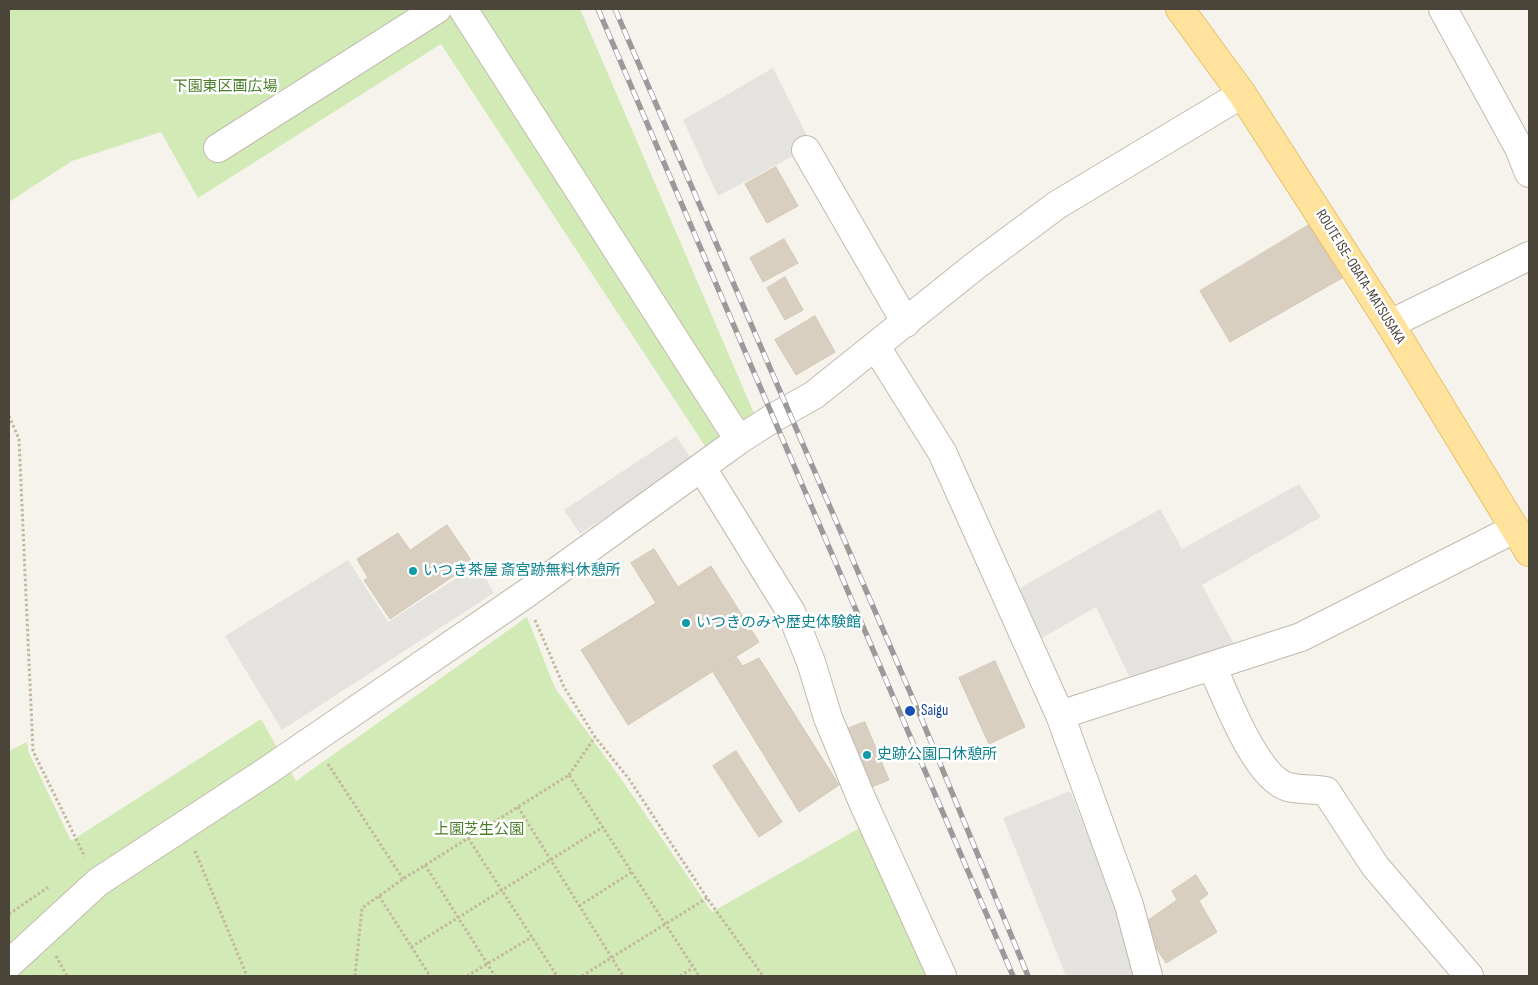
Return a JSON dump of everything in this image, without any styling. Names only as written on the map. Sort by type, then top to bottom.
[{"type":"main road","name":"ROUTE ISE-OBATA-MATSUSAKA","points":[[1180,9],[1242,94],[1390,324],[1529,552]]},
{"type":"street","points":[[218,148],[437,9]]},
{"type":"street","points":[[463,9],[739,440]]},
{"type":"street","points":[[1443,9],[1519,148],[1529,173]]},
{"type":"street","points":[[9,964],[98,882],[312,740],[527,593],[739,440],[814,395],[906,324],[975,266],[1057,205],[1242,94]]},
{"type":"street","points":[[806,150],[906,324]]},
{"type":"street","points":[[1390,324],[1529,256]]},
{"type":"street","points":[[876,347],[942,452],[1060,715],[1129,905],[1148,976]]},
{"type":"street","points":[[702,468],[792,612],[811,662],[828,718],[862,800],[942,976]]},
{"type":"street","points":[[1060,715],[1301,637],[1514,529]]},
{"type":"street","points":[[1212,666],[1243,736],[1271,776],[1287,787],[1326,791],[1376,866],[1469,976]]},
{"type":"path","points":[[9,416],[19,439],[33,751],[98,882]]},
{"type":"path","points":[[527,593],[536,623],[564,687],[595,737],[629,779],[707,898],[763,976]]},
{"type":"path","points":[[355,976],[362,908],[402,879],[569,775],[595,737]]},
{"type":"path","points":[[312,740],[402,879]]},
{"type":"path","points":[[569,775],[699,976]]},
{"type":"path","points":[[518,807],[623,976]]},
{"type":"path","points":[[185,825],[246,976]]},
{"type":"path","points":[[411,947],[603,828]]},
{"type":"path","points":[[468,838],[558,976]]},
{"type":"path","points":[[425,865],[495,976]]},
{"type":"path","points":[[579,906],[632,872]]},
{"type":"path","points":[[379,896],[430,976]]},
{"type":"path","points":[[582,976],[707,898]]},
{"type":"path","points":[[467,976],[532,937]]},
{"type":"path","points":[[680,976],[694,968]]},
{"type":"green space","name":"下園東区画広場","points":[[9,9],[580,9],[756,418],[709,452],[441,44],[198,198],[161,132],[72,161],[9,202]]},
{"type":"green space","name":"上園芝生公園","points":[[527,617],[555,688],[622,780],[712,912],[865,825],[933,976],[9,976],[9,751],[27,742],[29,753],[71,841],[261,719],[296,781]]},
{"type":"shaded area","points":[[773,68],[812,146],[718,196],[683,120]]},
{"type":"shaded area","points":[[676,436],[692,460],[580,534],[564,510]]},
{"type":"shaded area","points":[[1299,484],[1321,517],[1202,585],[1234,644],[1130,678],[1096,607],[1035,642],[1011,593],[1160,509],[1182,549]]},
{"type":"shaded area","points":[[348,560],[388,622],[478,564],[494,593],[282,730],[225,636]]},
{"type":"shaded area","points":[[1070,791],[1121,916],[1136,976],[1066,976],[1003,818]]},
{"type":"building","points":[[776,167],[798,206],[767,223],[745,184]]},
{"type":"building","points":[[1309,225],[1342,278],[1230,342],[1200,291]]},
{"type":"building","points":[[784,239],[798,263],[763,282],[750,258]]},
{"type":"building","points":[[785,277],[803,310],[785,320],[767,288]]},
{"type":"building","points":[[815,316],[835,352],[796,375],[775,340]]},
{"type":"building","name":"いつき茶屋 斎宮跡無料休憩所","points":[[447,525],[473,563],[390,619],[364,580],[368,578],[357,559],[398,533],[410,550]]},
{"type":"building","name":"いつきのみや歴史体験館","points":[[654,549],[678,587],[711,566],[759,642],[628,725],[581,650],[656,603],[631,563]]},
{"type":"building","points":[[736,657],[743,666],[759,658],[839,785],[799,812],[713,672]]},
{"type":"building","points":[[995,661],[1025,727],[989,744],[959,678]]},
{"type":"building","name":"史跡公園口休憩所","points":[[865,722],[889,780],[869,788],[844,730]]},
{"type":"building","points":[[736,751],[782,822],[759,837],[713,766]]},
{"type":"building","points":[[1196,875],[1208,894],[1199,901],[1217,932],[1166,963],[1141,925],[1177,900],[1172,891]]},
{"type":"railway","points":[[598,9],[1013,976]]},
{"type":"railway","points":[[615,9],[922,720],[1028,976]]},
{"type":"place","name":"いつき茶屋 斎宮跡無料休憩所","points":[[413,571]]},
{"type":"place","name":"いつきのみや歴史体験館","points":[[686,623]]},
{"type":"place","name":"Saigu","points":[[910,711]]},
{"type":"place","name":"史跡公園口休憩所","points":[[867,755]]}]
